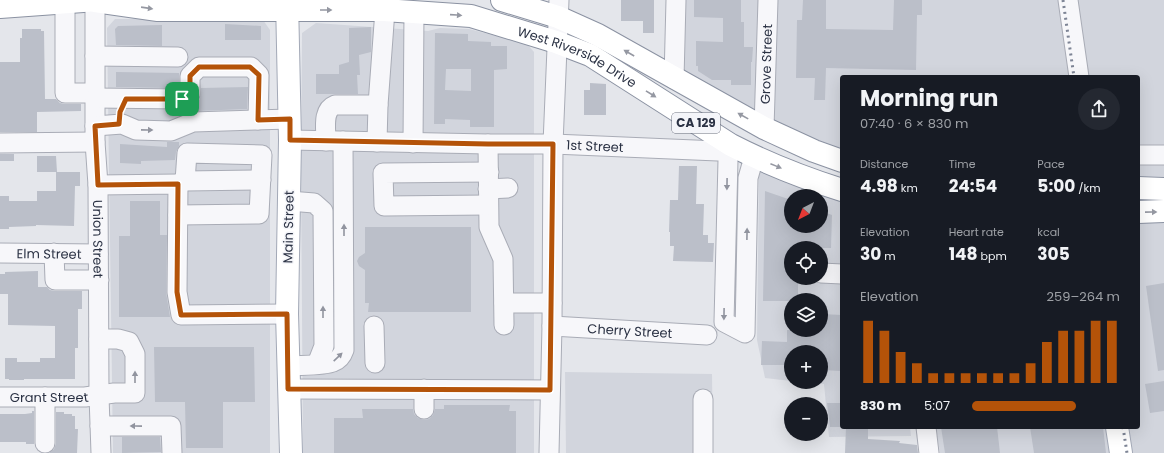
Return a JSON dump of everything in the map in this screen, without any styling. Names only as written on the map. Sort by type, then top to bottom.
[{"type":"main road","name":"CA 129","points":[[0,8],[95,0],[158,10],[287,5]]},
{"type":"main road","name":"West Riverside Drive","points":[[502,0],[558,8],[598,35],[764,128],[814,151],[840,160]]},
{"type":"main road","name":"West Riverside Drive","points":[[287,5],[471,16],[556,42],[590,55],[730,145],[754,157],[840,189]]},
{"type":"main road","name":"Main Street","points":[[287,5],[290,129],[287,314],[291,453]]},
{"type":"main road","points":[[1140,188],[1164,188]]},
{"type":"main road","points":[[1140,212],[1164,211]]},
{"type":"main road","points":[[1117,429],[1121,453]]},
{"type":"main road","points":[[1129,429],[1132,453]]},
{"type":"street","name":"Union Street","points":[[95,0],[95,134],[98,185],[99,396],[101,453]]},
{"type":"street","points":[[674,78],[676,0]]},
{"type":"street","name":"Grove Street","points":[[764,128],[768,0]]},
{"type":"street","points":[[1057,0],[1068,75]]},
{"type":"street","points":[[1068,0],[1079,75]]},
{"type":"street","points":[[65,3],[65,93],[126,99],[182,99],[190,94],[190,76],[199,67],[250,67],[259,75],[258,120]]},
{"type":"street","points":[[549,453],[552,326],[553,144],[558,8]]},
{"type":"street","points":[[385,10],[378,105],[384,206],[488,189],[508,188]]},
{"type":"street","points":[[413,143],[414,12]]},
{"type":"street","points":[[95,56],[178,56]]},
{"type":"street","points":[[0,143],[95,134],[119,124],[120,112],[126,99]]},
{"type":"street","points":[[288,366],[333,362],[342,356],[344,350],[335,141],[326,115],[330,107],[335,105],[378,105]]},
{"type":"street","name":"1st Street","points":[[119,124],[136,130],[171,130],[193,122],[258,120],[335,141],[553,144],[718,151],[730,145]]},
{"type":"street","points":[[488,144],[489,227],[503,259],[504,326]]},
{"type":"street","points":[[730,145],[728,160],[724,322],[745,332],[748,178],[754,157]]},
{"type":"street","points":[[178,215],[259,214],[262,155],[187,153],[181,182],[178,215],[177,292],[181,315],[287,314]]},
{"type":"street","points":[[1140,155],[1164,155]]},
{"type":"street","points":[[383,173],[488,189]]},
{"type":"street","points":[[98,185],[261,180]]},
{"type":"street","points":[[289,200],[314,203],[323,211],[324,346],[317,364]]},
{"type":"street","name":"Elm Street","points":[[0,253],[98,254]]},
{"type":"street","points":[[54,253],[54,280],[99,280]]},
{"type":"street","points":[[828,274],[840,274]]},
{"type":"street","points":[[504,303],[552,303]]},
{"type":"street","points":[[374,326],[375,363]]},
{"type":"street","name":"Cherry Street","points":[[552,326],[707,335]]},
{"type":"street","name":"Grant Street","points":[[0,397],[99,396],[114,393],[135,393],[136,354],[129,342],[118,338],[99,339]]},
{"type":"street","points":[[288,389],[550,390]]},
{"type":"street","points":[[424,389],[424,409]]},
{"type":"street","points":[[45,397],[45,443]]},
{"type":"street","points":[[703,399],[703,453]]},
{"type":"street","points":[[100,426],[171,426],[172,453]]},
{"type":"street","points":[[926,429],[929,453]]},
{"type":"shaded area","points":[[667,0],[1164,0],[1164,177],[1140,176],[1140,75],[840,75],[840,148],[795,134],[665,61]]},
{"type":"shaded area","points":[[115,19],[252,19],[263,20],[270,30],[270,453],[113,453],[107,28]]},
{"type":"shaded area","points":[[316,23],[428,31],[440,28],[469,29],[527,44],[534,52],[534,453],[303,453],[301,173],[302,33]]},
{"type":"shaded area","points":[[759,171],[812,189],[784,189],[784,233],[828,233],[828,194],[840,198],[840,429],[910,429],[911,436],[829,437],[828,397],[825,397],[824,389],[828,389],[828,345],[784,345],[784,380],[765,378],[757,340]]},
{"type":"shaded area","points":[[1140,222],[1164,222],[1164,453],[940,453],[936,429],[1140,429]]},
{"type":"shaded area","points":[[565,372],[712,374],[713,453],[566,453]]},
{"type":"building","points":[[621,0],[654,0],[654,33],[643,33],[643,21],[621,21]]},
{"type":"building","points":[[694,0],[741,0],[741,22],[744,22],[744,47],[753,47],[751,62],[751,85],[731,85],[731,80],[712,80],[698,71],[698,66],[696,66],[696,41],[723,42],[723,18],[694,17]]},
{"type":"building","points":[[803,0],[826,0],[826,29],[893,30],[894,0],[922,0],[922,15],[917,15],[916,70],[826,68],[825,100],[814,100],[815,78],[796,78],[797,20],[802,20]]},
{"type":"building","points":[[225,24],[261,26],[261,40],[225,40]]},
{"type":"building","points":[[162,25],[162,46],[116,45],[115,29],[118,26]]},
{"type":"building","points":[[371,27],[371,52],[359,55],[360,75],[357,75],[358,94],[316,94],[316,74],[339,74],[339,65],[349,62],[349,28]]},
{"type":"building","points":[[22,29],[41,29],[41,31],[44,31],[45,99],[56,99],[60,103],[65,104],[81,104],[81,111],[37,112],[37,132],[0,132],[0,62],[20,62],[20,38],[22,38]]},
{"type":"building","points":[[435,33],[468,34],[468,41],[491,42],[491,46],[507,46],[507,69],[494,70],[494,127],[470,127],[470,120],[445,119],[445,124],[434,124]],"holes":[[[446,69],[471,69],[471,91],[445,90]]]},
{"type":"building","points":[[116,72],[179,73],[179,84],[168,84],[168,88],[116,87]]},
{"type":"building","points":[[590,83],[606,84],[606,115],[584,115],[584,90],[590,90]]},
{"type":"building","points":[[248,87],[247,109],[196,111],[196,103],[200,99],[201,88]]},
{"type":"building","points":[[167,142],[179,142],[175,160],[141,161],[141,164],[120,163],[120,144],[167,147]]},
{"type":"building","points":[[0,154],[14,154],[14,161],[0,161]]},
{"type":"building","points":[[37,156],[56,156],[57,172],[37,172]]},
{"type":"building","points":[[679,166],[697,166],[696,204],[704,204],[703,235],[708,235],[708,243],[714,243],[713,262],[673,261],[674,246],[670,246],[669,232],[670,200],[678,200]]},
{"type":"building","points":[[56,172],[80,172],[80,186],[75,186],[74,226],[36,225],[0,229],[0,196],[9,196],[9,201],[37,201],[37,191],[56,191]]},
{"type":"building","points":[[765,191],[784,198],[784,233],[828,233],[828,214],[832,215],[831,248],[828,248],[828,241],[784,241],[784,285],[798,285],[798,293],[784,293],[784,301],[763,301]]},
{"type":"building","points":[[130,201],[160,201],[160,235],[167,235],[166,292],[170,317],[119,317],[119,236],[130,236]]},
{"type":"building","points":[[365,227],[471,227],[471,312],[368,312],[369,303],[365,303],[365,270],[359,266],[357,261],[359,257],[365,253]]},
{"type":"building","points":[[38,271],[38,287],[47,287],[50,290],[55,291],[82,291],[82,309],[78,309],[78,348],[75,348],[75,379],[5,379],[5,358],[17,358],[17,362],[40,362],[40,358],[55,358],[55,326],[8,325],[8,294],[0,294],[0,274],[5,274],[5,272]]},
{"type":"building","points":[[1164,283],[1164,370],[1158,371],[1146,286]]},
{"type":"building","points":[[828,314],[840,315],[840,371],[828,370],[828,345],[784,345],[784,365],[761,365],[762,341],[787,342],[787,337],[828,337]]},
{"type":"building","points":[[154,347],[254,347],[255,402],[223,402],[223,448],[186,448],[185,402],[155,402]]},
{"type":"building","points":[[1164,381],[1164,411],[1150,413],[1145,384]]},
{"type":"building","points":[[828,403],[840,403],[840,427],[830,427]]},
{"type":"building","points":[[444,405],[510,405],[509,411],[516,411],[516,453],[334,453],[334,418],[363,418],[362,409],[413,409],[414,414],[418,418],[424,420],[429,419],[433,415],[435,409],[444,409]]},
{"type":"building","points":[[32,411],[34,411],[34,444],[26,444],[26,442],[0,442],[0,414],[25,414],[32,413]]},
{"type":"building","points":[[56,412],[64,412],[64,414],[72,414],[72,416],[75,416],[75,429],[78,429],[77,453],[49,453],[54,449],[56,443]]},
{"type":"building","points":[[846,429],[868,429],[868,439],[900,441],[899,443],[917,445],[918,453],[845,453]]},
{"type":"building","points":[[941,429],[997,429],[1000,453],[945,453]]},
{"type":"building","points":[[1030,429],[1103,429],[1106,453],[1034,453]]},
{"type":"building","points":[[122,437],[160,437],[161,452],[122,453]]},
{"type":"railway","points":[[1063,0],[1074,75]]},
{"type":"railway","points":[[1123,429],[1127,453]]},
{"type":"route","points":[[199,67],[250,67],[259,75],[258,120],[290,119],[290,140],[553,144],[552,326],[550,390],[288,389],[287,314],[181,315],[177,292],[178,184],[98,185],[95,126],[119,124],[120,112],[126,99],[182,99],[190,94],[190,76],[199,67]]}]
